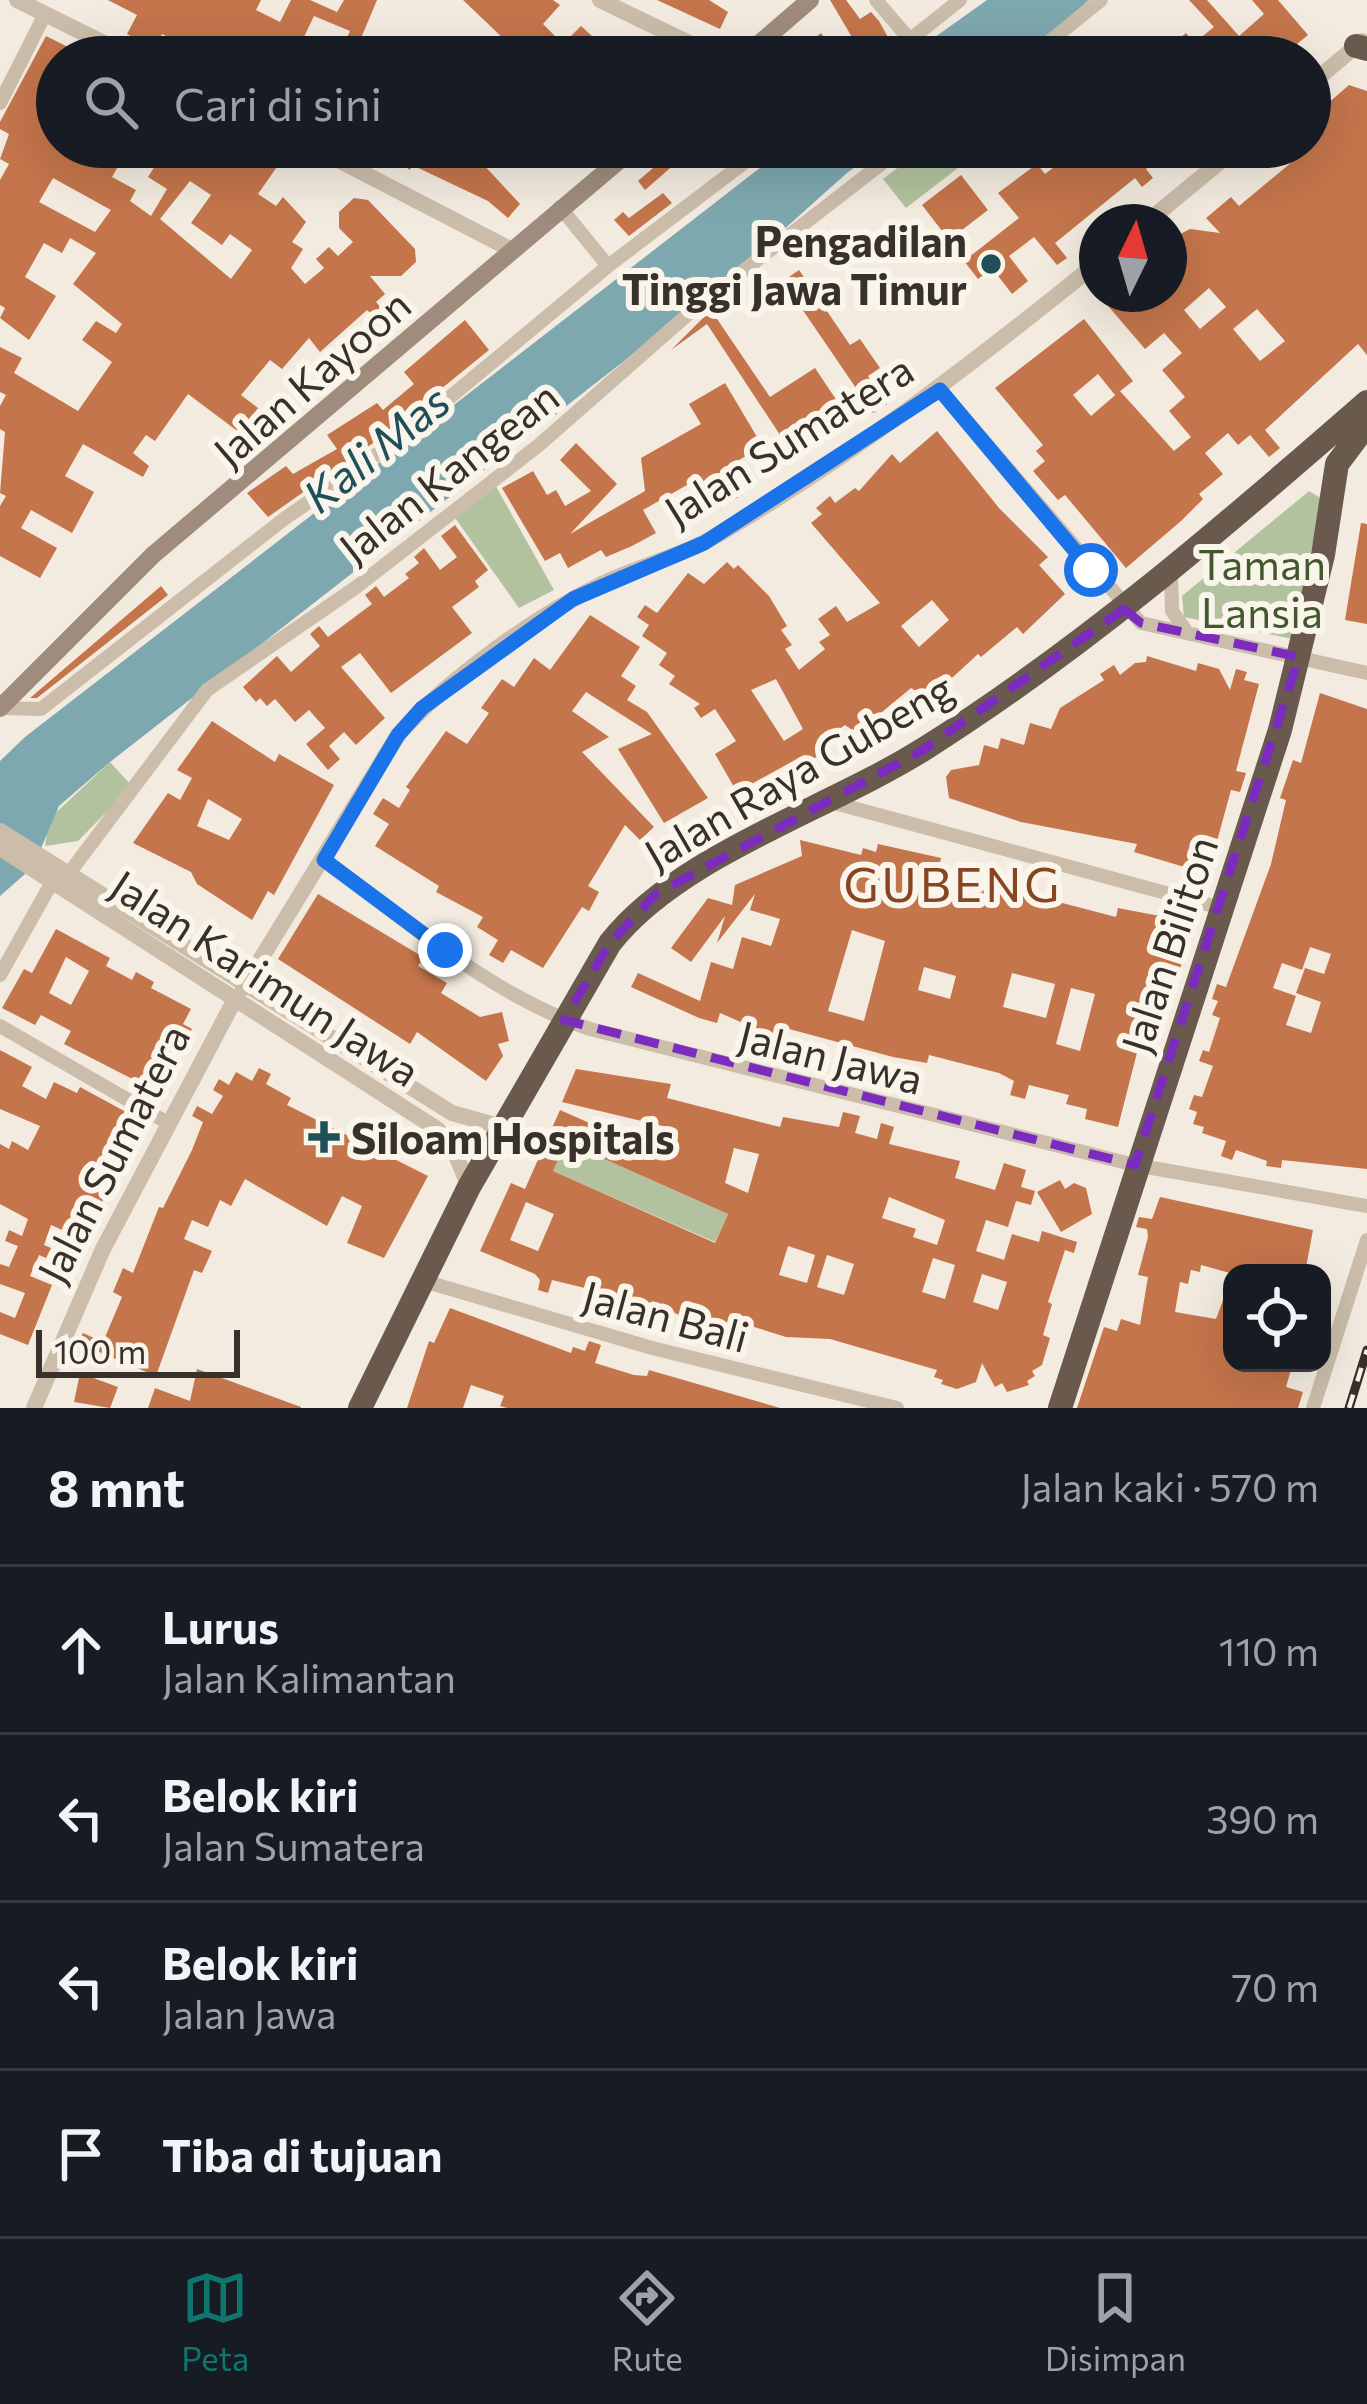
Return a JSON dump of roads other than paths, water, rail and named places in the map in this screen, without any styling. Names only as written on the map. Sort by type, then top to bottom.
[{"type":"highway","points":[[1279,479],[1367,402]]},
{"type":"highway","points":[[1279,479],[1311,482],[1330,500],[1343,449],[1367,424]]},
{"type":"highway","name":"Jalan Raya Gubeng","points":[[360,1408],[420,1280],[502,1127],[610,943],[656,894],[923,750],[1124,609],[1279,479]]},
{"type":"highway","name":"Jalan Biliton","points":[[1060,1408],[1299,658],[1323,555],[1330,500]]},
{"type":"main road","points":[[768,36],[810,0]]},
{"type":"main road","name":"Jalan Kayoon","points":[[0,708],[153,555],[609,168]]},
{"type":"main road","name":"Jalan Kayoon","points":[[0,691],[38,666]]},
{"type":"street","points":[[16,0],[90,36]]},
{"type":"street","points":[[600,0],[675,36]]},
{"type":"street","points":[[876,0],[907,36]]},
{"type":"street","points":[[915,36],[960,0]]},
{"type":"street","points":[[1056,36],[1101,0]]},
{"type":"street","points":[[0,103],[45,14]]},
{"type":"street","points":[[1331,69],[1363,44]]},
{"type":"street","points":[[354,168],[512,250]]},
{"type":"street","points":[[0,708],[41,709],[284,519],[402,437],[608,266],[737,168]]},
{"type":"street","name":"Jalan Kangean","points":[[0,975],[59,879],[207,690],[355,588],[539,446],[694,309],[876,168]]},
{"type":"street","points":[[1170,204],[1213,168]]},
{"type":"street","points":[[560,207],[608,266]]},
{"type":"street","name":"Jalan Sumatera","points":[[34,1408],[85,1286],[239,994],[387,752],[422,708],[573,599],[704,543],[940,390],[1079,278]]},
{"type":"street","points":[[940,390],[1124,609],[1141,623],[1185,628],[1367,673]]},
{"type":"street","points":[[1171,573],[1172,611],[1185,628]]},
{"type":"street","points":[[831,802],[1221,908]]},
{"type":"street","name":"Jalan Karimun Jawa","points":[[0,831],[59,879],[389,1086],[466,1120],[502,1127]]},
{"type":"street","name":"Jalan Karimun Jawa","points":[[0,848],[38,865]]},
{"type":"street","name":"Jalan Jawa","points":[[324,860],[445,950],[564,1020],[1135,1166],[1367,1206]]},
{"type":"street","points":[[0,1026],[168,1123]]},
{"type":"street","name":"Jalan Karimun Jawa","points":[[389,1086],[451,1143],[469,1187]]},
{"type":"street","points":[[1313,1408],[1367,1240]]},
{"type":"street","name":"Jalan Bali","points":[[420,1280],[652,1348],[897,1408]]},
{"type":"water","points":[[987,0],[1089,0],[1048,36],[936,36]]},
{"type":"water","name":"Kali Mas","points":[[760,168],[854,168],[724,283],[110,762],[59,806],[33,867],[0,896],[0,761]]},
{"type":"railway","points":[[1349,1408],[1367,1350]]},
{"type":"place","name":"Pengadilan Tinggi Jawa Timur","points":[[991,264]]},
{"type":"place","name":"Siloam Hospitals","points":[[324,1137]]},
{"type":"district","name":"GUBENG","points":[[953,882]]},
{"type":"park label","name":"Taman Lansia","points":[[1262,587]]}]
